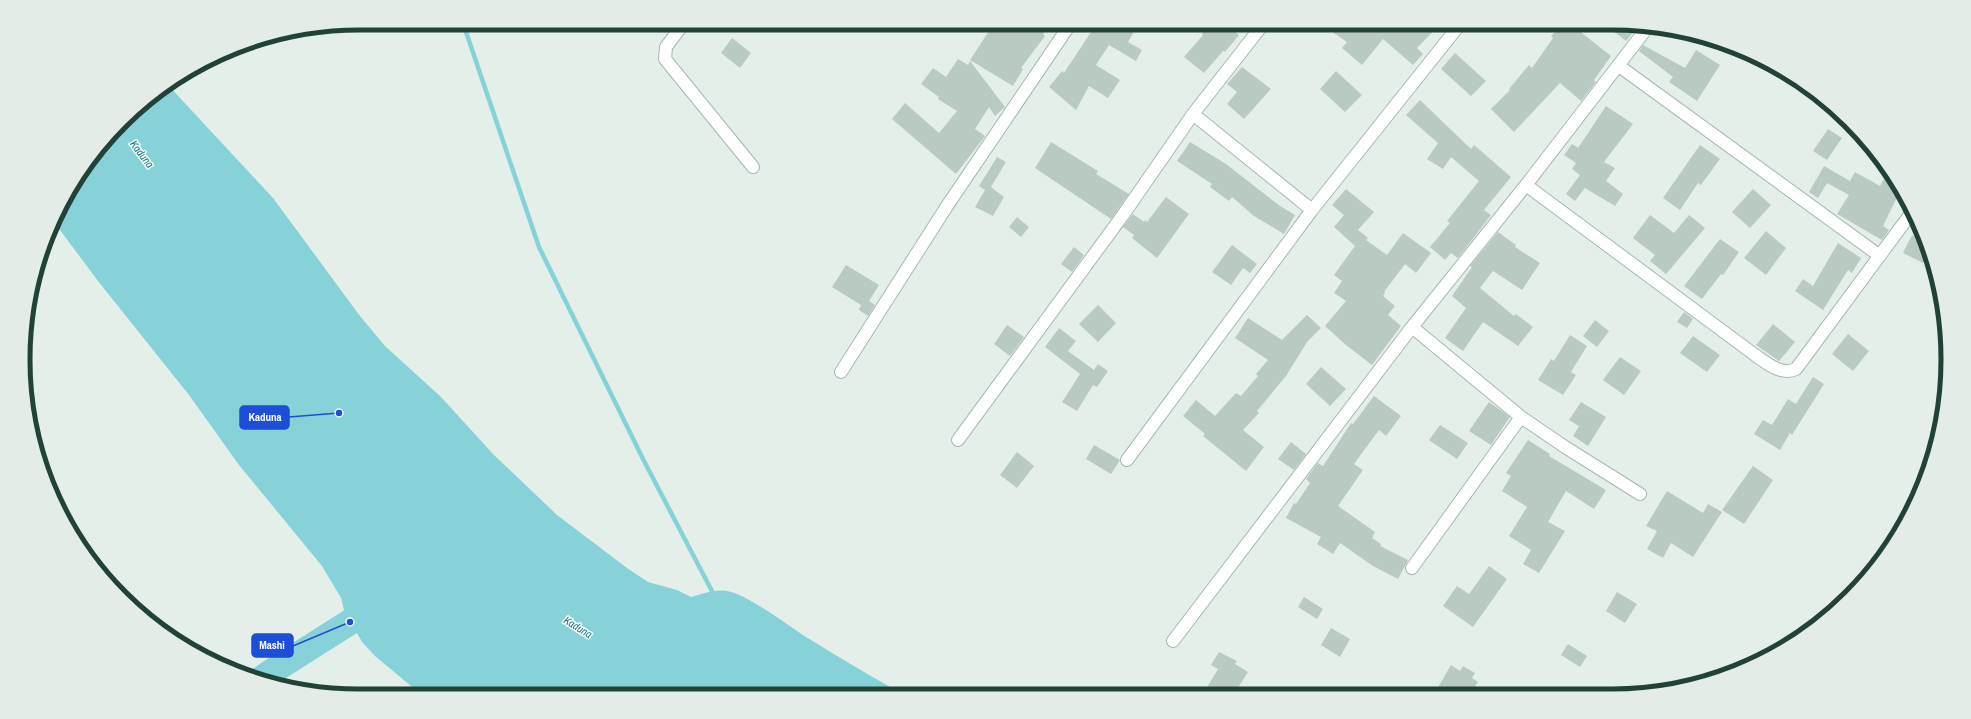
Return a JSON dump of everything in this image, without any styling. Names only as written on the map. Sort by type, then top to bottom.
[{"type":"street","points":[[679,30],[666,47],[665,59],[753,168]]},
{"type":"street","points":[[841,372],[947,206],[1066,30]]},
{"type":"street","points":[[958,440],[1123,215],[1193,114],[1259,30]]},
{"type":"street","points":[[1127,460],[1312,210],[1455,30]]},
{"type":"street","points":[[1173,641],[1412,327],[1526,186],[1644,32]]},
{"type":"street","points":[[1619,66],[1880,256]]},
{"type":"street","points":[[1193,114],[1312,210]]},
{"type":"street","points":[[1526,186],[1755,355],[1777,369],[1789,372],[1796,369],[1908,217]]},
{"type":"street","points":[[1412,327],[1521,417],[1565,447],[1640,494]]},
{"type":"street","points":[[1412,568],[1521,417]]},
{"type":"water","points":[[172,89],[273,198],[360,316],[385,346],[441,397],[493,454],[557,515],[648,582],[677,590],[691,597],[709,592],[727,591],[745,597],[806,637],[894,689],[415,689],[375,656],[362,642],[344,610],[341,598],[322,566],[239,465],[189,395],[98,281],[58,227],[74,195],[86,176],[112,142],[142,112]]},
{"type":"building","points":[[988,30],[1046,30],[1043,34],[1045,36],[1021,68],[1023,69],[1013,86],[970,60],[989,31]]},
{"type":"building","points":[[1092,30],[1135,30],[1128,42],[1142,50],[1136,61],[1109,45],[1096,65],[1120,80],[1108,98],[1089,86],[1076,110],[1049,87],[1062,71],[1064,73]]},
{"type":"building","points":[[1201,30],[1233,30],[1239,35],[1225,52],[1223,51],[1204,73],[1184,57],[1203,35],[1203,32]]},
{"type":"building","points":[[1329,30],[1434,30],[1417,48],[1423,54],[1413,65],[1383,39],[1362,65],[1342,48],[1347,42]]},
{"type":"building","points":[[1557,30],[1578,30],[1611,56],[1594,80],[1596,82],[1581,101],[1560,83],[1514,132],[1491,109],[1510,90],[1509,89],[1529,65],[1532,68],[1553,38],[1551,36]]},
{"type":"building","points":[[1612,30],[1634,31],[1626,41]]},
{"type":"building","points":[[732,38],[751,53],[740,68],[721,53]]},
{"type":"building","points":[[1643,45],[1685,68],[1696,50],[1720,65],[1697,101],[1669,82],[1673,77],[1639,51]]},
{"type":"building","points":[[1455,53],[1486,81],[1471,96],[1441,69]]},
{"type":"building","points":[[958,59],[968,65],[970,61],[1005,107],[995,116],[989,107],[975,129],[985,136],[956,174],[892,119],[905,103],[939,133],[957,111],[938,99],[939,97],[921,84],[933,68],[946,77]]},
{"type":"building","points":[[1242,67],[1271,89],[1244,119],[1227,104],[1237,92],[1227,84]]},
{"type":"building","points":[[1336,71],[1362,95],[1345,112],[1320,89]]},
{"type":"building","points":[[1420,100],[1471,149],[1474,145],[1511,177],[1484,210],[1491,215],[1458,258],[1451,253],[1445,260],[1430,247],[1450,223],[1447,221],[1479,181],[1451,157],[1443,169],[1427,159],[1438,143],[1406,115]]},
{"type":"building","points":[[1606,106],[1633,124],[1604,162],[1615,168],[1606,181],[1623,194],[1615,206],[1585,188],[1575,201],[1566,194],[1580,175],[1572,169],[1576,163],[1564,155],[1572,144],[1578,148]]},
{"type":"building","points":[[1828,129],[1842,138],[1827,160],[1813,151]]},
{"type":"building","points":[[1051,142],[1098,171],[1096,174],[1129,194],[1111,219],[1035,168]]},
{"type":"building","points":[[1190,142],[1226,164],[1280,206],[1295,215],[1284,234],[1254,216],[1232,197],[1229,201],[1210,187],[1212,184],[1177,161]]},
{"type":"building","points":[[1700,145],[1720,159],[1701,185],[1698,183],[1680,210],[1663,198]]},
{"type":"building","points":[[997,157],[1006,162],[991,187],[1004,197],[993,216],[975,207],[985,190],[979,186]]},
{"type":"building","points":[[1824,166],[1850,181],[1855,172],[1880,186],[1885,176],[1898,196],[1883,226],[1889,230],[1882,240],[1837,214],[1849,195],[1827,183],[1818,198],[1809,192]]},
{"type":"building","points":[[1346,189],[1374,212],[1358,230],[1368,238],[1366,240],[1387,255],[1403,233],[1431,253],[1416,273],[1405,264],[1384,292],[1385,293],[1383,296],[1395,306],[1388,315],[1401,326],[1372,365],[1346,345],[1325,326],[1346,301],[1334,293],[1342,281],[1334,275],[1355,246],[1334,227],[1344,215],[1332,205]]},
{"type":"building","points":[[1753,189],[1771,205],[1750,228],[1732,212]]},
{"type":"building","points":[[1166,197],[1189,214],[1157,258],[1132,238],[1134,235],[1123,227],[1133,214],[1144,222],[1145,220],[1147,222]]},
{"type":"building","points":[[1650,215],[1674,233],[1689,215],[1705,228],[1666,274],[1650,261],[1655,255],[1633,238]]},
{"type":"building","points":[[1017,217],[1029,227],[1021,237],[1009,227]]},
{"type":"building","points":[[1766,231],[1786,248],[1766,275],[1744,258]]},
{"type":"building","points":[[1498,232],[1516,245],[1515,247],[1540,263],[1522,290],[1493,271],[1480,288],[1514,316],[1516,314],[1533,327],[1518,346],[1483,322],[1463,351],[1445,338],[1466,308],[1452,296],[1472,267],[1470,266]]},
{"type":"building","points":[[1912,235],[1918,238],[1925,258],[1923,263],[1903,253]]},
{"type":"building","points":[[1720,239],[1739,252],[1723,275],[1721,274],[1702,299],[1684,286]]},
{"type":"building","points":[[1838,243],[1861,258],[1852,273],[1848,270],[1823,310],[1795,291],[1803,279],[1813,286]]},
{"type":"building","points":[[1232,245],[1257,264],[1250,273],[1243,268],[1231,285],[1212,272]]},
{"type":"building","points":[[1074,247],[1084,255],[1072,272],[1061,264]]},
{"type":"building","points":[[846,265],[879,285],[869,301],[875,305],[868,316],[859,310],[861,305],[832,287]]},
{"type":"building","points":[[1098,305],[1116,323],[1098,342],[1079,324]]},
{"type":"building","points":[[1684,312],[1693,319],[1687,328],[1677,322]]},
{"type":"building","points":[[1307,315],[1321,328],[1307,342],[1286,376],[1257,411],[1259,413],[1243,430],[1264,447],[1246,471],[1203,436],[1205,434],[1183,416],[1196,400],[1215,416],[1236,393],[1241,396],[1258,376],[1256,374],[1268,360],[1235,338],[1248,318],[1282,340]]},
{"type":"building","points":[[1595,320],[1609,331],[1597,347],[1583,336]]},
{"type":"building","points":[[1773,324],[1795,342],[1779,361],[1756,345]]},
{"type":"building","points":[[1007,325],[1024,337],[1010,356],[994,344]]},
{"type":"building","points":[[1059,328],[1076,341],[1068,351],[1094,370],[1098,364],[1108,371],[1097,387],[1093,385],[1077,411],[1062,402],[1080,374],[1045,347]]},
{"type":"building","points":[[1848,334],[1869,351],[1853,371],[1832,354]]},
{"type":"building","points":[[1570,335],[1587,346],[1571,372],[1576,375],[1563,395],[1538,380],[1551,359],[1554,361]]},
{"type":"building","points":[[1693,336],[1720,355],[1707,372],[1680,353]]},
{"type":"building","points":[[1620,357],[1641,371],[1624,395],[1603,380]]},
{"type":"building","points":[[1321,367],[1346,389],[1330,406],[1306,384]]},
{"type":"building","points":[[1813,377],[1824,384],[1792,435],[1790,433],[1780,450],[1754,434],[1763,420],[1772,425],[1788,399],[1796,404]]},
{"type":"building","points":[[1374,396],[1401,416],[1386,436],[1379,430],[1354,464],[1363,470],[1338,506],[1375,532],[1372,538],[1381,544],[1380,546],[1408,560],[1398,579],[1373,566],[1340,543],[1333,554],[1317,544],[1321,537],[1286,518],[1294,503],[1296,504],[1310,483],[1306,479],[1318,463],[1323,466],[1351,423],[1353,424]]},
{"type":"building","points":[[1489,402],[1510,417],[1491,445],[1469,431]]},
{"type":"building","points":[[1581,402],[1606,417],[1588,446],[1573,436],[1579,426],[1569,420]]},
{"type":"building","points":[[1440,425],[1468,443],[1457,459],[1429,440]]},
{"type":"building","points":[[1528,440],[1550,454],[1549,456],[1606,490],[1594,509],[1566,491],[1548,522],[1565,531],[1539,573],[1523,564],[1531,550],[1509,536],[1527,507],[1502,491],[1511,476],[1506,473]]},
{"type":"building","points":[[1291,442],[1306,454],[1294,470],[1278,459]]},
{"type":"building","points":[[1094,445],[1120,460],[1111,474],[1086,459]]},
{"type":"building","points":[[1017,452],[1034,466],[1017,488],[1000,475]]},
{"type":"building","points":[[1753,466],[1773,480],[1744,524],[1722,510]]},
{"type":"building","points":[[1667,491],[1703,513],[1708,504],[1722,512],[1693,557],[1671,543],[1663,558],[1647,549],[1657,531],[1646,526]]},
{"type":"building","points":[[1489,566],[1507,579],[1473,627],[1443,606],[1457,586],[1469,594]]},
{"type":"building","points":[[1617,592],[1637,604],[1625,623],[1606,611]]},
{"type":"building","points":[[1304,597],[1323,609],[1317,619],[1298,607]]},
{"type":"building","points":[[1331,628],[1350,639],[1340,657],[1321,645]]},
{"type":"building","points":[[1568,644],[1587,656],[1580,667],[1561,655]]},
{"type":"building","points":[[1219,652],[1237,661],[1235,664],[1248,672],[1237,689],[1206,689],[1218,669],[1211,665]]},
{"type":"building","points":[[1451,665],[1460,671],[1463,666],[1475,673],[1472,678],[1478,682],[1473,689],[1437,689]]},
{"type":"waterway","points":[[465,30],[539,247],[643,459],[714,595]]},
{"type":"waterway","points":[[266,676],[350,622],[377,599]]},
{"type":"place","name":"Kaduna","points":[[339,413]]},
{"type":"place","name":"Mashi","points":[[350,622]]}]
